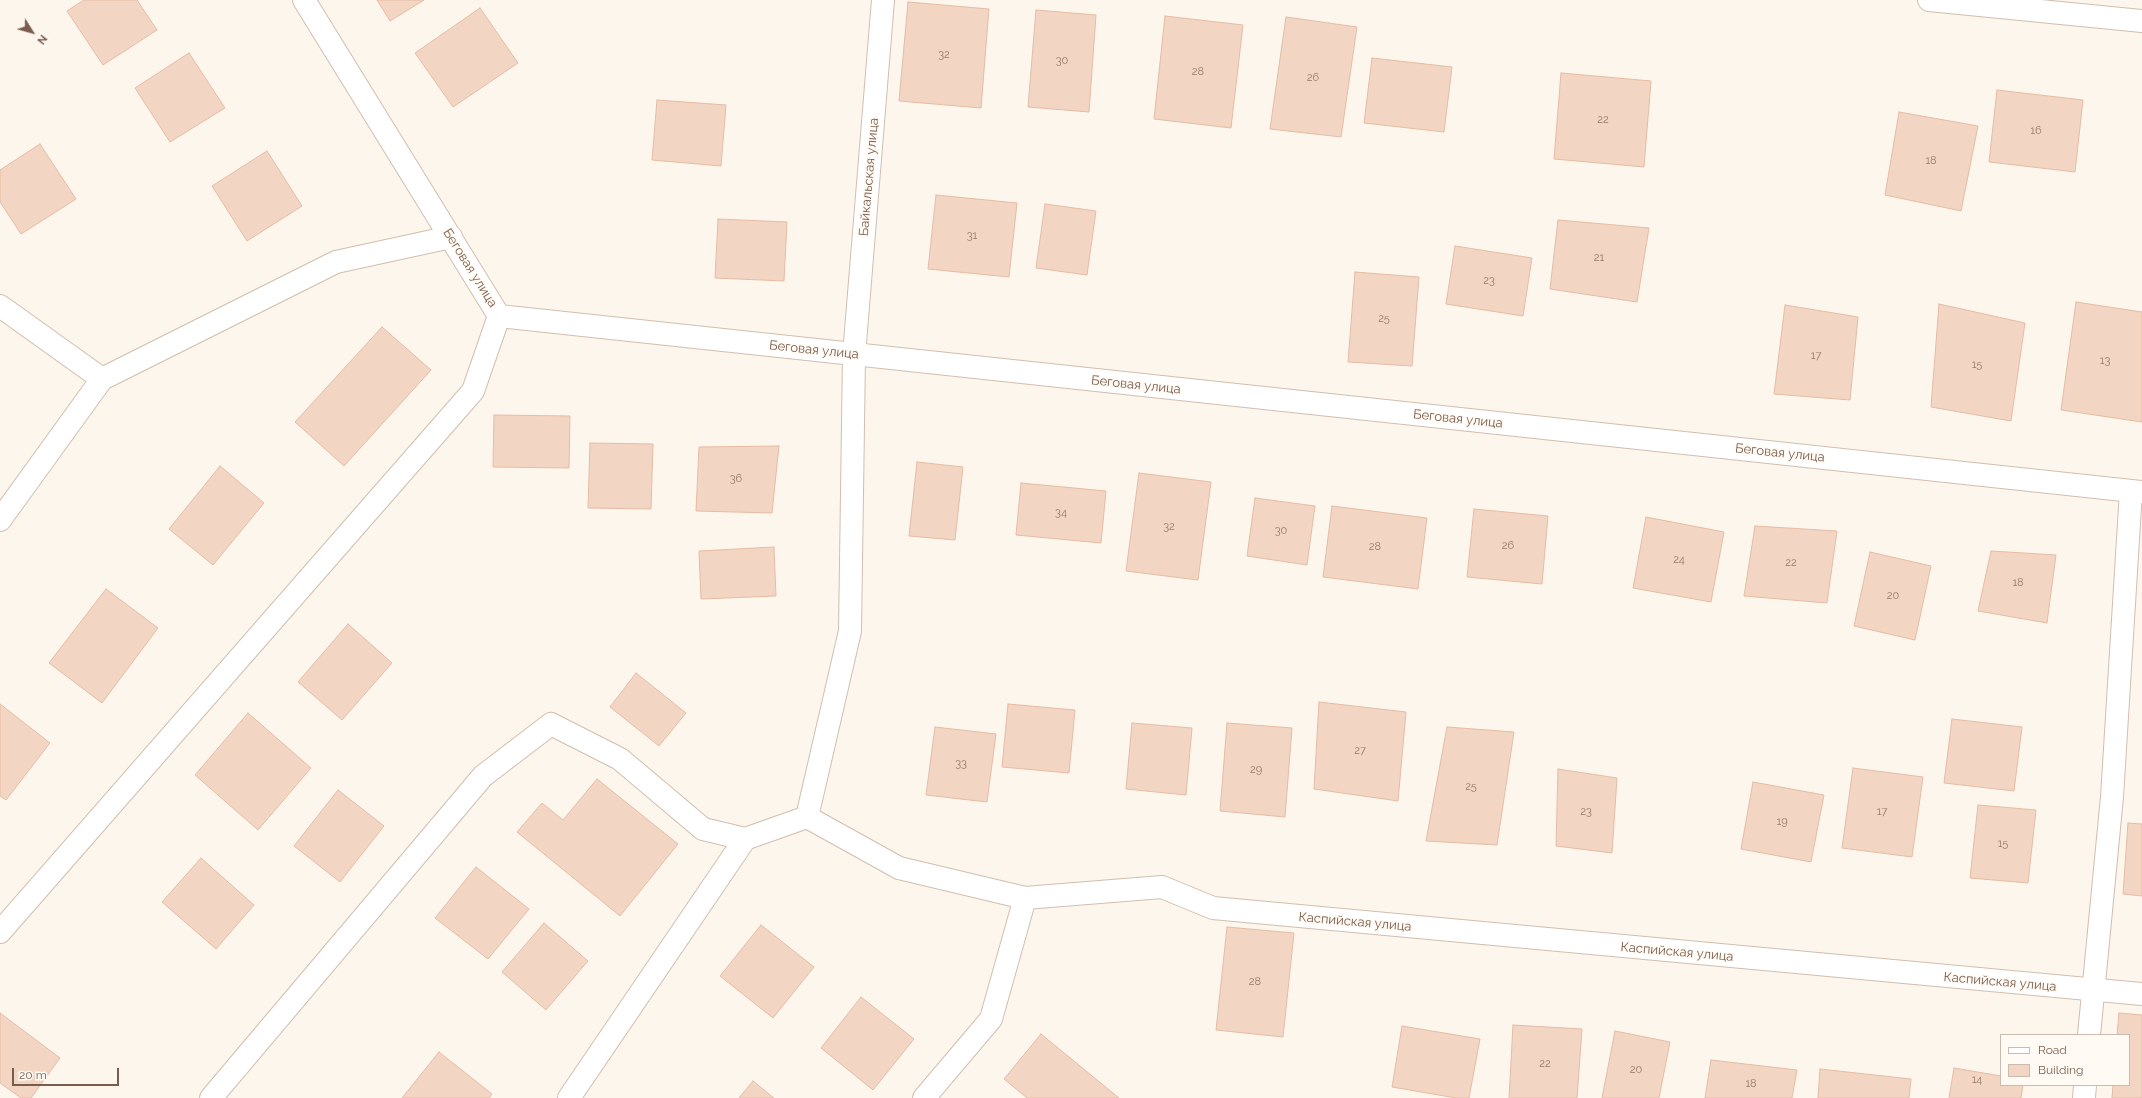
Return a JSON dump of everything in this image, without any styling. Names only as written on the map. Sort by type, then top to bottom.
[{"type":"street","name":"Беговая улица","points":[[304,0],[499,316],[2136,491]]},
{"type":"street","name":"Байкальская улица","points":[[807,817],[850,631],[854,355],[883,0]]},
{"type":"street","points":[[1929,0],[2142,21]]},
{"type":"street","points":[[0,520],[102,379],[336,262],[450,237]]},
{"type":"street","points":[[0,306],[102,379]]},
{"type":"street","points":[[0,932],[473,391],[499,316]]},
{"type":"street","points":[[2089,1034],[2112,797],[2136,491]]},
{"type":"street","points":[[211,1098],[483,776],[551,724],[620,759],[703,829],[745,839],[807,817]]},
{"type":"street","name":"Каспийская улица","points":[[807,817],[900,868],[1025,898],[1162,887],[1213,908],[2142,994]]},
{"type":"street","points":[[569,1098],[745,839]]},
{"type":"street","points":[[924,1098],[991,1019],[1025,898]]},
{"type":"street","points":[[2084,1098],[2085,1086]]},
{"type":"building","points":[[84,0],[137,0],[157,30],[103,65],[67,11]]},
{"type":"building","points":[[377,0],[424,0],[390,21]]},
{"type":"building","points":[[908,2],[989,9],[981,108],[899,101]]},
{"type":"building","points":[[480,8],[518,63],[453,107],[415,53]]},
{"type":"building","points":[[1036,10],[1096,15],[1089,112],[1028,107]]},
{"type":"building","points":[[1165,16],[1243,25],[1231,128],[1154,119]]},
{"type":"building","points":[[1286,17],[1357,27],[1341,137],[1270,129]]},
{"type":"building","points":[[189,53],[225,108],[170,142],[135,88]]},
{"type":"building","points":[[1372,58],[1452,67],[1444,132],[1364,123]]},
{"type":"building","points":[[1561,73],[1651,81],[1644,167],[1554,159]]},
{"type":"building","points":[[1997,90],[2083,100],[2075,172],[1989,162]]},
{"type":"building","points":[[657,100],[726,105],[721,166],[652,160]]},
{"type":"building","points":[[1899,112],[1978,126],[1961,211],[1885,195]]},
{"type":"building","points":[[40,144],[76,199],[21,234],[0,202],[0,170]]},
{"type":"building","points":[[267,151],[302,206],[247,241],[212,186]]},
{"type":"building","points":[[936,195],[1017,203],[1009,277],[928,269]]},
{"type":"building","points":[[1045,204],[1096,211],[1087,275],[1036,268]]},
{"type":"building","points":[[718,219],[787,222],[784,281],[715,278]]},
{"type":"building","points":[[1558,220],[1649,228],[1637,302],[1550,289]]},
{"type":"building","points":[[1455,246],[1532,258],[1523,316],[1446,304]]},
{"type":"building","points":[[1355,272],[1419,277],[1412,366],[1348,362]]},
{"type":"building","points":[[2076,302],[2142,312],[2142,422],[2061,410]]},
{"type":"building","points":[[1939,304],[2025,323],[2011,421],[1931,407]]},
{"type":"building","points":[[1785,305],[1858,317],[1850,400],[1774,394]]},
{"type":"building","points":[[382,327],[431,370],[344,466],[295,422]]},
{"type":"building","points":[[494,415],[570,416],[569,468],[493,467]]},
{"type":"building","points":[[590,443],[653,444],[651,509],[588,508]]},
{"type":"building","points":[[779,446],[772,513],[696,511],[699,447]]},
{"type":"building","points":[[917,462],[963,467],[955,540],[909,536]]},
{"type":"building","points":[[220,466],[264,503],[213,565],[169,529]]},
{"type":"building","points":[[1139,473],[1211,482],[1198,580],[1126,571]]},
{"type":"building","points":[[1021,483],[1106,491],[1101,543],[1016,535]]},
{"type":"building","points":[[1255,498],[1315,506],[1307,565],[1247,556]]},
{"type":"building","points":[[1332,506],[1427,518],[1418,589],[1323,577]]},
{"type":"building","points":[[1474,509],[1548,516],[1542,584],[1467,577]]},
{"type":"building","points":[[1646,517],[1724,532],[1711,602],[1633,588]]},
{"type":"building","points":[[1755,526],[1837,531],[1827,603],[1744,596]]},
{"type":"building","points":[[774,547],[776,596],[701,599],[699,551]]},
{"type":"building","points":[[1991,551],[2056,555],[2047,623],[1978,611]]},
{"type":"building","points":[[1870,552],[1931,566],[1915,640],[1854,626]]},
{"type":"building","points":[[106,589],[158,628],[102,703],[49,663]]},
{"type":"building","points":[[348,624],[392,663],[342,720],[298,682]]},
{"type":"building","points":[[636,673],[686,713],[659,746],[610,707]]},
{"type":"building","points":[[1319,702],[1406,712],[1398,801],[1314,789]]},
{"type":"building","points":[[0,704],[50,743],[6,800],[0,796]]},
{"type":"building","points":[[1008,704],[1075,710],[1069,773],[1002,767]]},
{"type":"building","points":[[248,713],[311,768],[258,830],[195,775]]},
{"type":"building","points":[[1952,719],[2022,727],[2014,791],[1944,783]]},
{"type":"building","points":[[1132,723],[1192,728],[1186,795],[1126,789]]},
{"type":"building","points":[[1227,723],[1292,728],[1285,817],[1220,811]]},
{"type":"building","points":[[935,727],[996,734],[987,802],[926,795]]},
{"type":"building","points":[[1447,727],[1514,732],[1497,845],[1426,841]]},
{"type":"building","points":[[1853,768],[1923,777],[1912,857],[1842,848]]},
{"type":"building","points":[[1558,769],[1617,778],[1612,853],[1556,846]]},
{"type":"building","points":[[597,779],[678,844],[620,916],[517,832],[542,803],[563,820]]},
{"type":"building","points":[[1753,782],[1824,795],[1811,862],[1741,849]]},
{"type":"building","points":[[338,790],[384,826],[340,882],[294,846]]},
{"type":"building","points":[[1978,805],[2036,810],[2028,883],[1970,878]]},
{"type":"building","points":[[2128,823],[2142,824],[2142,896],[2123,894]]},
{"type":"building","points":[[201,858],[254,905],[216,949],[162,902]]},
{"type":"building","points":[[476,867],[529,909],[488,959],[435,918]]},
{"type":"building","points":[[544,923],[588,961],[546,1010],[502,972]]},
{"type":"building","points":[[761,925],[814,967],[773,1018],[720,976]]},
{"type":"building","points":[[1227,927],[1294,933],[1283,1037],[1216,1030]]},
{"type":"building","points":[[861,997],[914,1039],[873,1090],[821,1048]]},
{"type":"building","points":[[0,1013],[60,1058],[31,1098],[21,1098],[0,1083]]},
{"type":"building","points":[[2119,1013],[2142,1015],[2142,1098],[2112,1098],[2113,1086],[2130,1086],[2130,1034],[2117,1034]]},
{"type":"building","points":[[1513,1025],[1582,1029],[1577,1098],[1509,1098]]},
{"type":"building","points":[[1402,1026],[1480,1039],[1469,1098],[1456,1098],[1392,1087]]},
{"type":"building","points":[[1615,1031],[1670,1042],[1659,1098],[1602,1098]]},
{"type":"building","points":[[1041,1034],[1119,1098],[1027,1098],[1004,1079]]},
{"type":"building","points":[[439,1052],[492,1094],[489,1098],[402,1098]]},
{"type":"building","points":[[1711,1060],[1797,1070],[1792,1098],[1705,1098]]},
{"type":"building","points":[[1954,1068],[2000,1076],[2000,1086],[2023,1086],[2021,1098],[1949,1098]]},
{"type":"building","points":[[1820,1069],[1911,1079],[1909,1098],[1818,1098]]},
{"type":"building","points":[[753,1081],[774,1098],[739,1098]]}]
